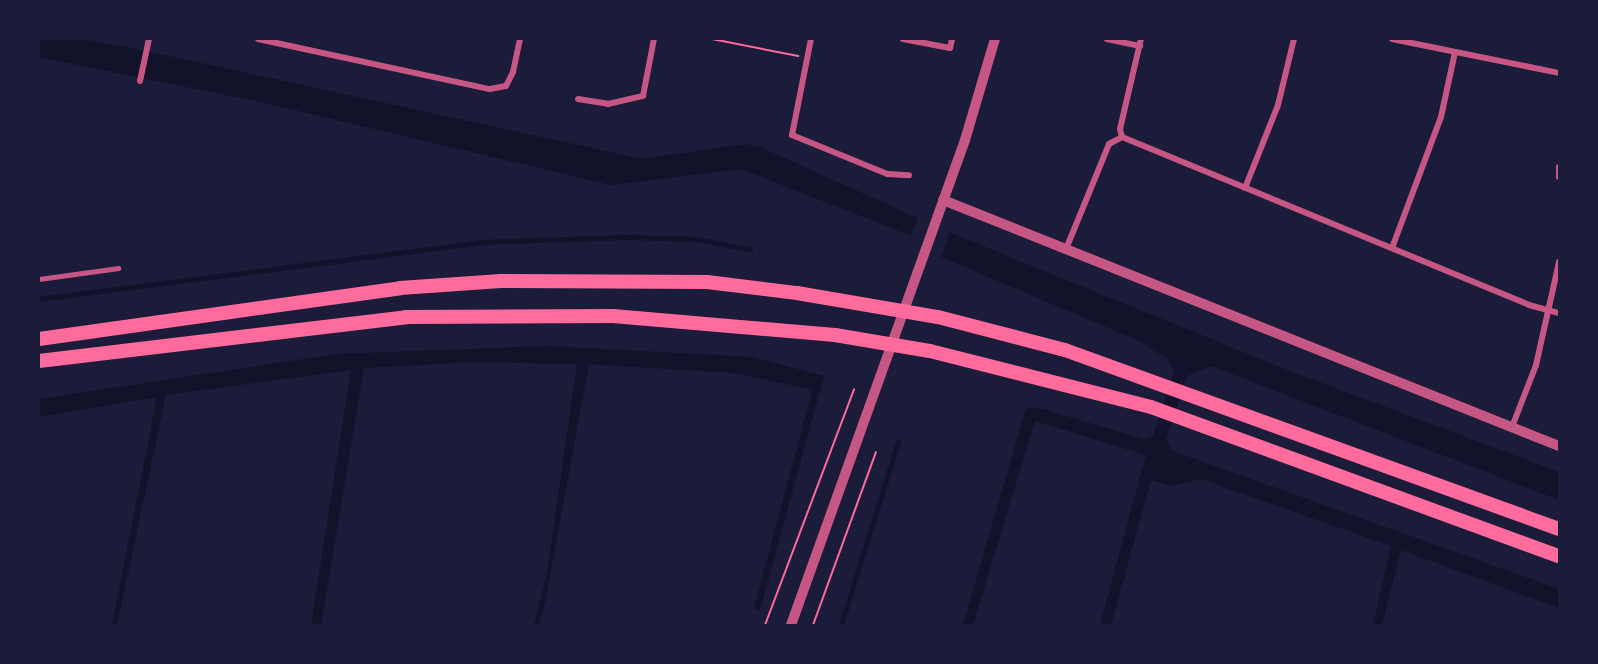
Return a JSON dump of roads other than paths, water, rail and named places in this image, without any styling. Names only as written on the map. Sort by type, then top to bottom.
[{"type":"main road","points":[[39,339],[400,288],[501,281],[707,282],[902,310],[1065,350],[1195,395],[1559,530]]},
{"type":"main road","points":[[39,361],[293,328],[406,317],[485,314],[613,316],[810,332],[892,345],[1043,377],[1151,407],[1559,556]]},
{"type":"street","points":[[140,81],[149,39]]},
{"type":"street","points":[[258,39],[490,89],[506,86],[513,72],[520,39]]},
{"type":"street","points":[[578,99],[608,104],[643,96],[654,39]]},
{"type":"street","points":[[811,39],[792,135],[887,174],[909,176]]},
{"type":"street","points":[[903,39],[950,48],[952,39]]},
{"type":"street","points":[[791,625],[943,200],[995,39]]},
{"type":"street","points":[[1107,39],[1140,42],[1120,129],[1122,137]]},
{"type":"street","points":[[1245,188],[1278,105],[1294,39]]},
{"type":"street","points":[[1392,39],[1559,73]]},
{"type":"street","points":[[1392,248],[1441,117],[1455,52]]},
{"type":"street","points":[[1066,249],[1109,144],[1122,137]]},
{"type":"street","points":[[1122,137],[1548,311],[1559,313]]},
{"type":"street","points":[[1559,167],[1559,177]]},
{"type":"street","points":[[943,200],[1559,446]]},
{"type":"street","points":[[1512,427],[1536,366],[1559,262]]},
{"type":"lane","points":[[39,279],[118,268]]},
{"type":"waterway","points":[[39,299],[481,242],[626,237],[695,239],[750,249]]},
{"type":"waterway","points":[[841,625],[898,442]]}]
